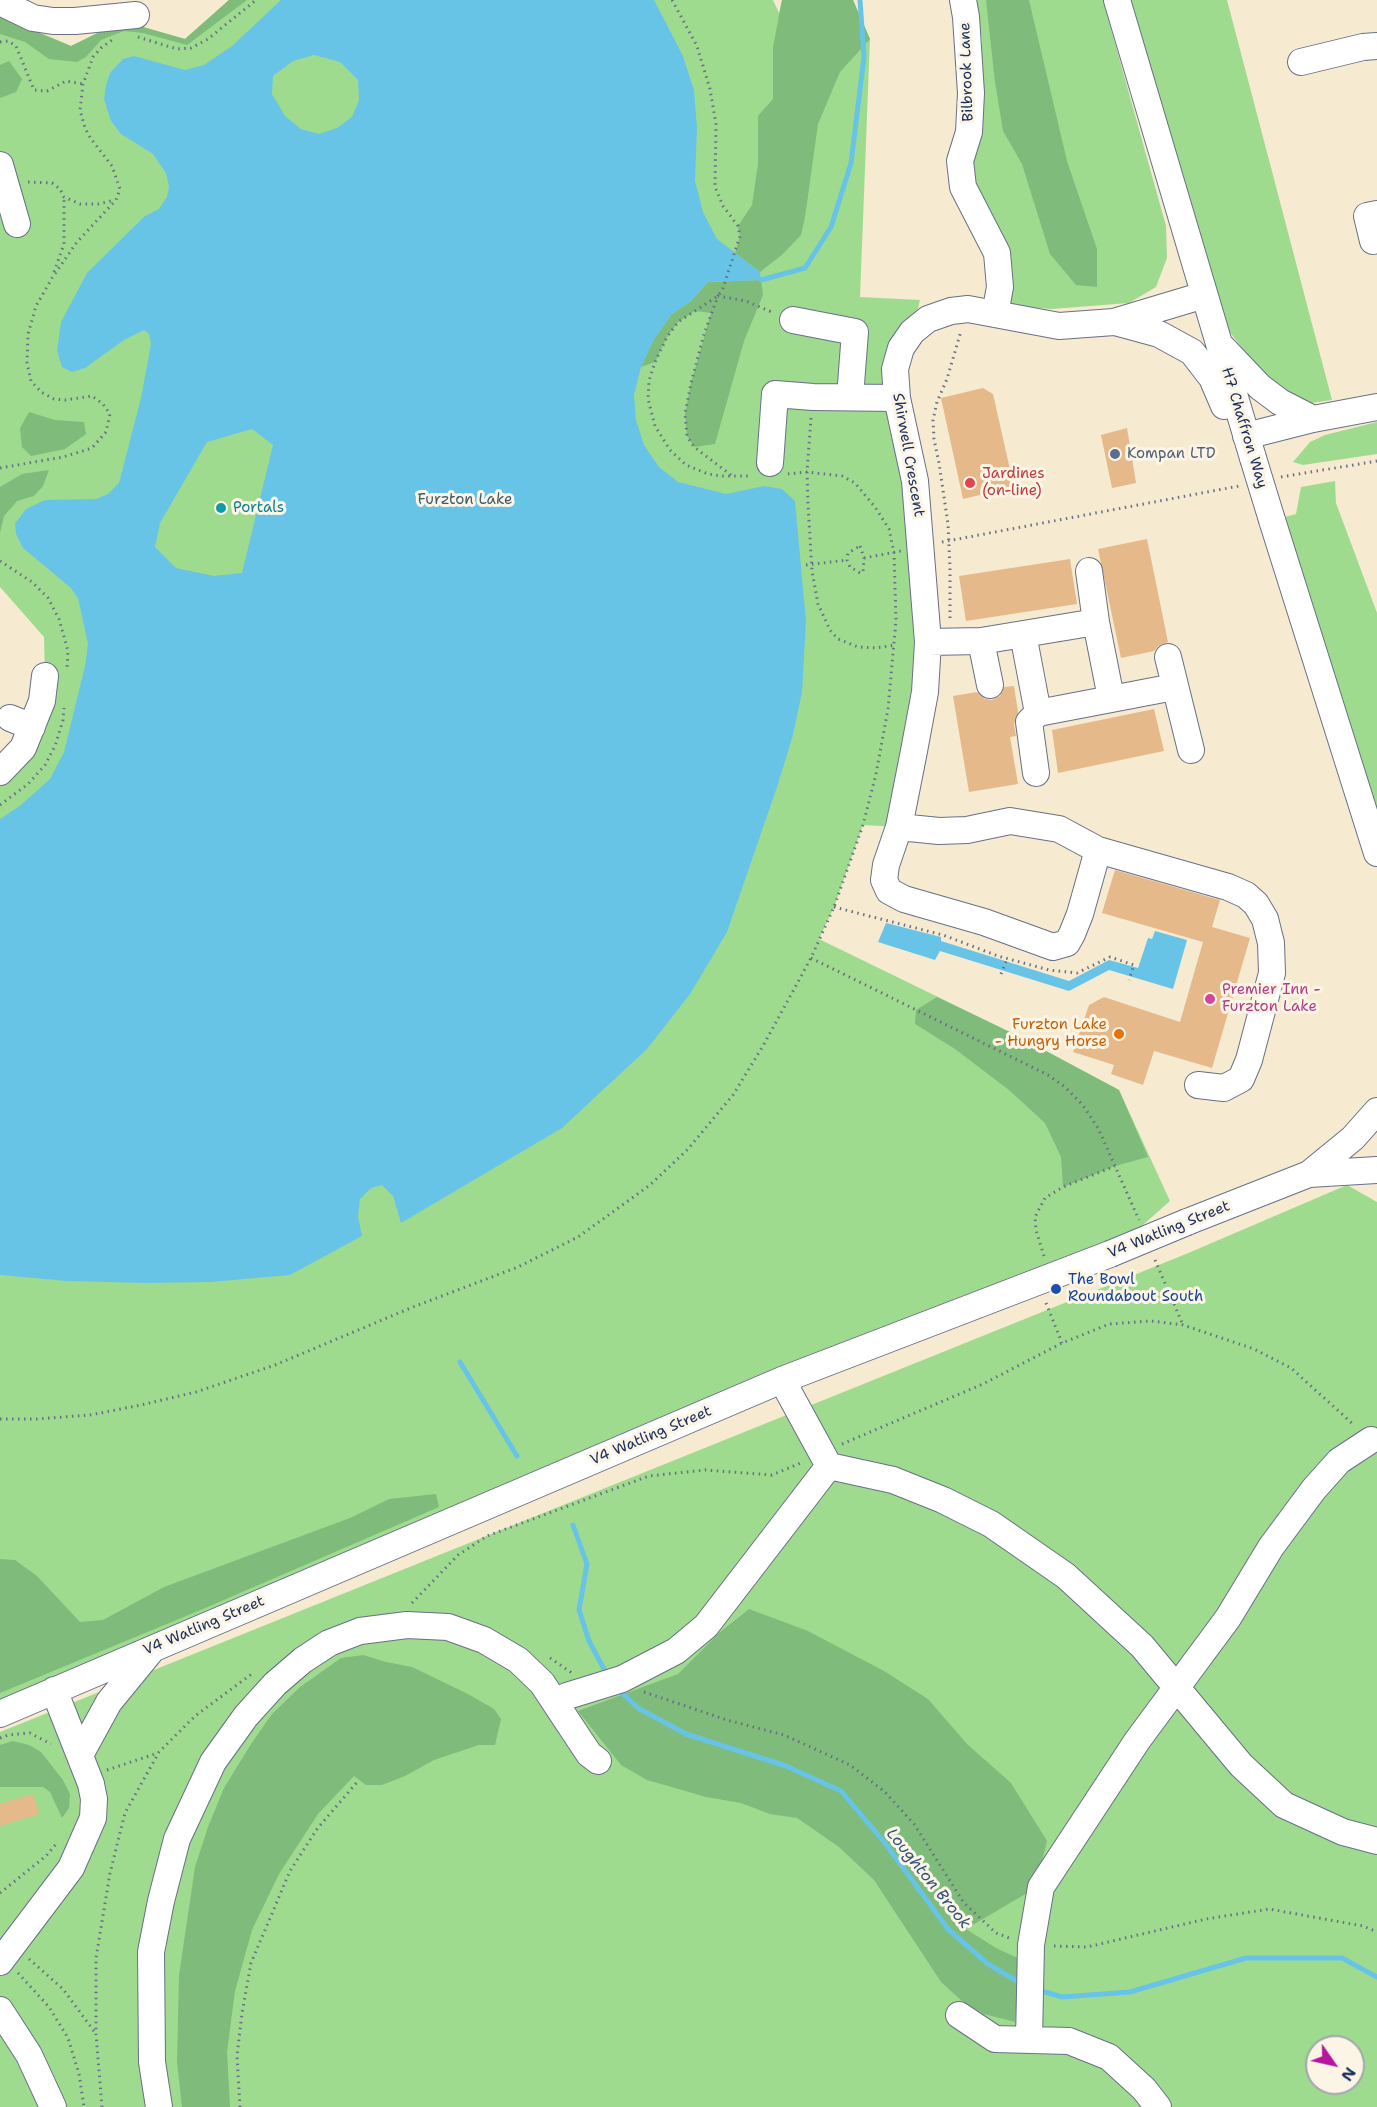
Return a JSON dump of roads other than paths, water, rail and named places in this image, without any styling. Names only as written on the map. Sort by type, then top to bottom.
[{"type":"street","name":"Bilbrook Lane","points":[[963,0],[971,93],[969,132],[960,161],[963,187],[997,253],[1000,287],[995,314]]},
{"type":"street","name":"H7 Chaffron Way","points":[[1117,0],[1249,447],[1377,853]]},
{"type":"street","points":[[0,2],[33,18],[133,26]]},
{"type":"street","points":[[1301,62],[1363,47],[1377,46]]},
{"type":"street","points":[[3,176],[17,224]]},
{"type":"street","points":[[1373,241],[1367,216],[1377,214]]},
{"type":"street","name":"Shirwell Crescent","points":[[1098,850],[1068,943],[1053,947],[984,922],[904,898],[889,891],[884,880],[886,865],[899,826],[925,693],[928,642],[915,481],[897,398],[895,369],[901,348],[912,332],[928,319],[951,311],[968,309],[1059,326],[1114,322],[1204,295]]},
{"type":"street","points":[[793,320],[855,332],[850,397]]},
{"type":"street","name":"Shirwell Crescent","points":[[1114,322],[1159,334],[1192,352],[1212,378],[1223,404],[1249,447]]},
{"type":"street","points":[[1218,342],[1260,387],[1280,402],[1313,419]]},
{"type":"street","points":[[769,471],[775,394],[897,398]]},
{"type":"street","points":[[1249,447],[1313,419],[1377,407]]},
{"type":"street","points":[[1089,571],[1096,622],[1111,698]]},
{"type":"street","points":[[928,642],[981,641],[1096,622]]},
{"type":"street","points":[[1023,634],[1038,712]]},
{"type":"street","points":[[981,641],[990,685]]},
{"type":"street","points":[[1168,657],[1191,750]]},
{"type":"street","points":[[0,772],[23,748],[21,723],[42,701],[45,676]]},
{"type":"street","points":[[1036,773],[1029,723],[1038,712],[1174,687]]},
{"type":"street","points":[[899,826],[939,831],[968,830],[1010,821],[1059,829],[1098,850],[1228,887],[1251,899],[1265,919],[1271,943],[1272,973],[1249,1060],[1241,1079],[1224,1088],[1197,1085]]},
{"type":"street","name":"V4 Watling Street","points":[[0,1714],[782,1380],[1048,1288],[1110,1254],[1309,1174],[1353,1138],[1377,1111]]},
{"type":"street","name":"V4 Watling Street","points":[[1309,1174],[1377,1170]]},
{"type":"street","points":[[782,1380],[826,1460],[893,1480],[943,1500],[991,1524],[1066,1576],[1142,1646],[1240,1764],[1284,1805],[1343,1832],[1377,1841]]},
{"type":"street","points":[[1029,2039],[1031,1945],[1041,1887],[1137,1741],[1228,1617],[1271,1547],[1314,1489],[1340,1461],[1371,1440]]},
{"type":"street","points":[[555,1702],[622,1679],[676,1651],[706,1626],[826,1460]]},
{"type":"street","points":[[159,2107],[152,2062],[151,1952],[177,1839],[213,1762],[246,1716],[275,1684],[303,1660],[329,1643],[360,1631],[407,1625],[448,1627],[484,1640],[518,1660],[542,1683],[589,1754],[598,1761]]},
{"type":"street","points":[[84,1766],[109,1702],[154,1647]]},
{"type":"street","points":[[5,1957],[71,1868],[88,1834],[93,1818],[94,1799],[84,1766],[54,1690]]},
{"type":"street","points":[[0,2010],[29,2055],[53,2107]]},
{"type":"street","points":[[959,2014],[995,2039],[1069,2041],[1109,2057],[1144,2089],[1158,2107]]},
{"type":"water","name":"Furzton Lake","points":[[281,0],[654,0],[683,56],[694,90],[697,128],[695,181],[703,212],[717,239],[760,272],[761,280],[708,282],[691,301],[671,315],[654,339],[641,367],[634,395],[636,420],[644,445],[659,467],[678,482],[726,494],[764,486],[782,489],[795,501],[806,621],[802,692],[793,735],[777,787],[727,932],[690,994],[647,1049],[562,1128],[401,1223],[393,1196],[382,1185],[371,1188],[360,1199],[358,1216],[362,1236],[290,1275],[210,1282],[145,1283],[67,1281],[0,1275],[0,819],[21,805],[50,779],[64,752],[85,666],[88,644],[78,598],[71,588],[23,548],[16,534],[15,524],[26,509],[45,500],[96,499],[108,494],[119,483],[141,398],[151,344],[149,334],[144,330],[124,340],[85,368],[72,372],[62,367],[57,351],[61,322],[87,273],[145,216],[159,209],[167,197],[169,186],[166,173],[153,154],[121,134],[111,121],[104,99],[110,73],[123,59],[134,56],[185,70],[204,65],[232,46]],"holes":[[[314,55],[340,62],[358,80],[359,100],[352,117],[337,128],[319,134],[301,129],[285,116],[272,94],[273,76],[293,61]],[[252,429],[273,445],[242,573],[214,576],[176,568],[155,547],[160,523],[207,442]]]},
{"type":"water","points":[[886,923],[941,937],[941,941],[1069,981],[1109,960],[1138,968],[1148,938],[1152,939],[1155,931],[1187,940],[1173,989],[1109,970],[1069,991],[940,951],[935,960],[878,942]]},
{"type":"waterway","points":[[761,280],[805,268],[831,227],[851,163],[864,57],[860,0]]},
{"type":"waterway","name":"Loughton Brook","points":[[460,1362],[517,1456]]},
{"type":"waterway","name":"Loughton Brook","points":[[573,1525],[587,1564],[579,1610],[589,1641],[605,1671]]},
{"type":"waterway","name":"Loughton Brook","points":[[621,1692],[638,1708],[686,1734],[786,1766],[841,1791],[885,1843],[948,1929],[988,1964],[1024,1985]]},
{"type":"waterway","name":"Loughton Brook","points":[[1038,1990],[1062,1997],[1130,1992],[1246,1958],[1342,1958],[1377,1977]]},
{"type":"place","name":"Kompan LTD","points":[[1115,454]]},
{"type":"place","name":"Jardines (on-line)","points":[[970,483]]},
{"type":"place","name":"Portals","points":[[221,508]]},
{"type":"place","name":"Premier Inn - Furzton Lake","points":[[1210,999]]},
{"type":"place","name":"Furzton Lake - Hungry Horse","points":[[1119,1034]]},
{"type":"place","name":"The Bowl Roundabout South","points":[[1056,1289]]}]
